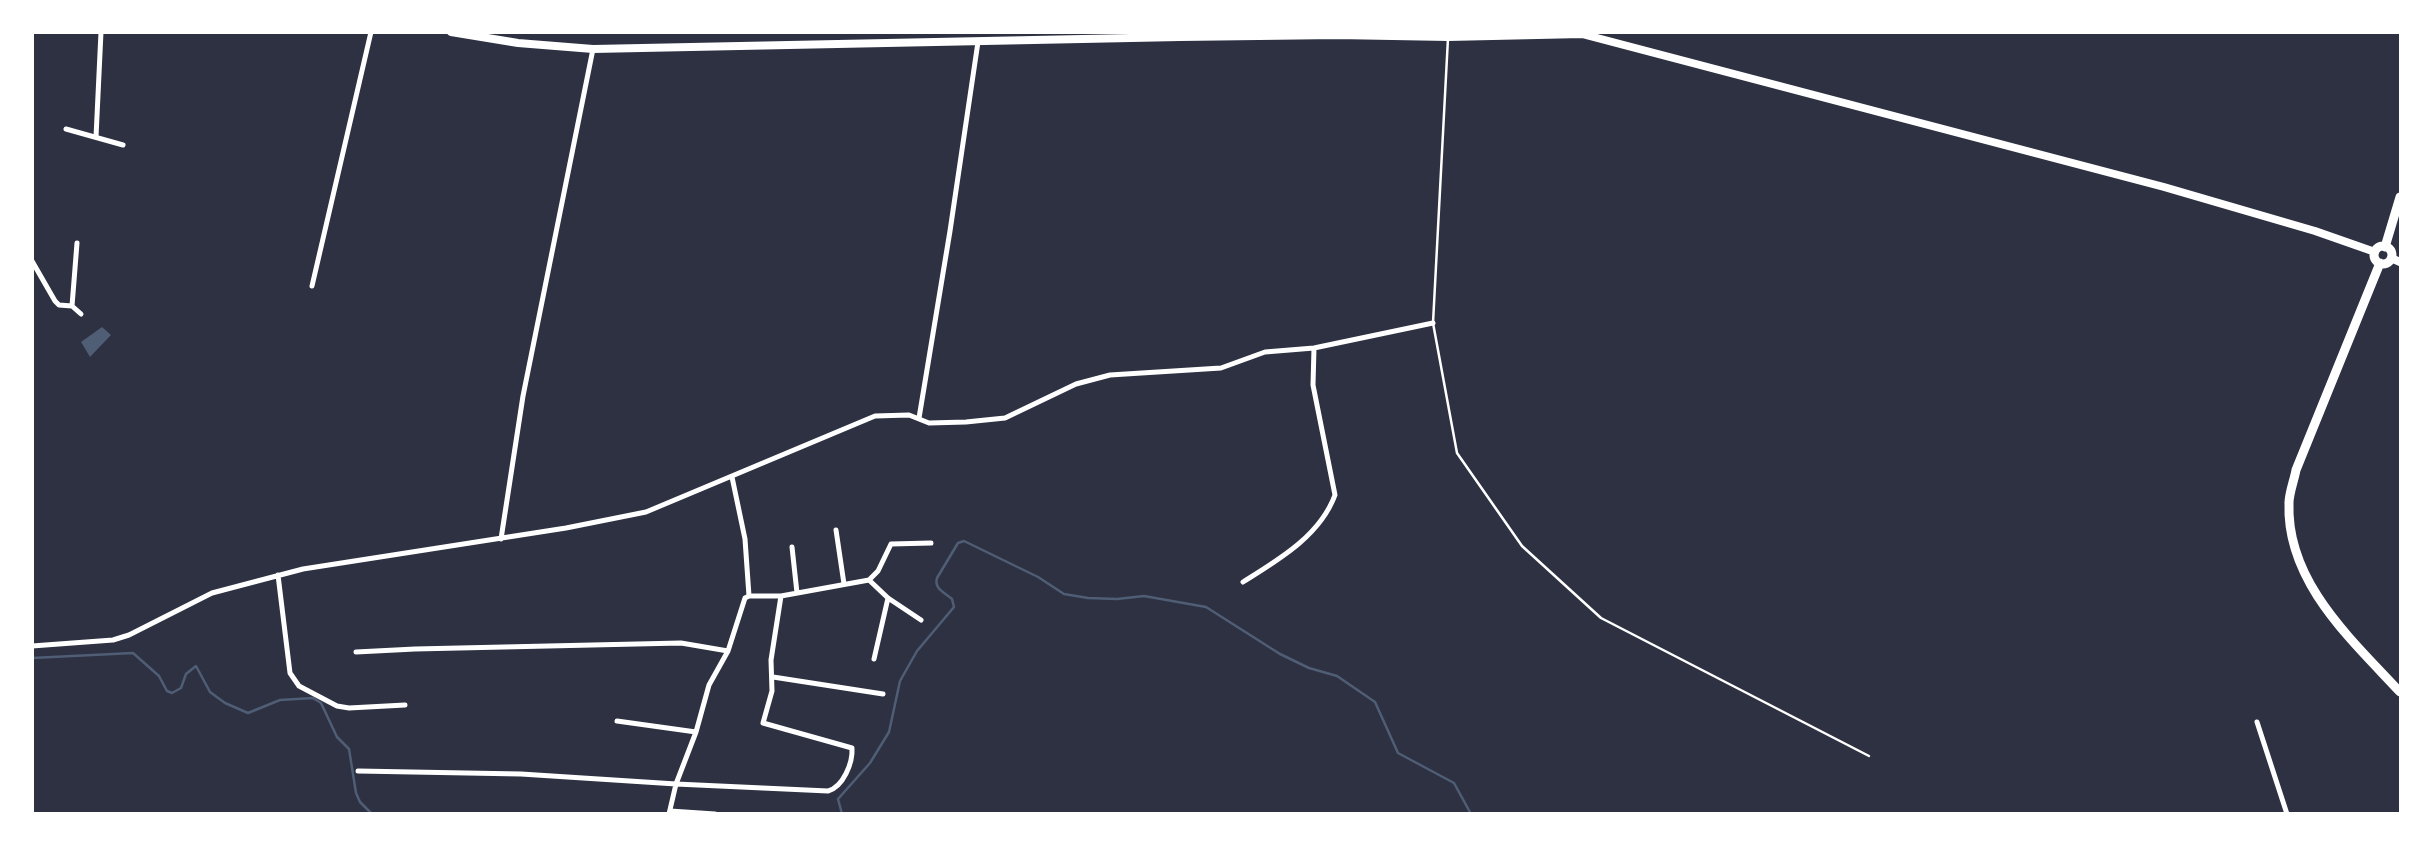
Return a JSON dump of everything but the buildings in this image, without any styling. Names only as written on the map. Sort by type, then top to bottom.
[{"type":"main road","points":[[451,32],[593,49],[978,42],[1180,35],[1448,37],[1582,34],[2164,187],[2316,232],[2375,252]]},
{"type":"main road","points":[[2385,247],[2400,197]]},
{"type":"main road","points":[[2375,252],[2385,247]]},
{"type":"main road","points":[[2375,252],[2375,260],[2380,264],[2388,263],[2391,258],[2391,252],[2385,247]]},
{"type":"main road","points":[[2391,258],[2400,262]]},
{"type":"main road","points":[[2380,264],[2296,470],[2289,503],[2296,550],[2316,597],[2400,692]]},
{"type":"street","points":[[96,137],[101,32]]},
{"type":"street","points":[[312,286],[371,32]]},
{"type":"street","points":[[918,418],[950,231],[978,42]]},
{"type":"street","points":[[501,539],[523,396],[593,49]]},
{"type":"street","points":[[66,129],[123,145]]},
{"type":"street","points":[[72,306],[77,243]]},
{"type":"street","points":[[32,261],[55,301],[59,305],[72,306],[81,314]]},
{"type":"street","points":[[32,646],[113,640],[129,635],[212,593],[304,569],[501,539],[646,512],[875,416],[901,415],[918,418],[929,423],[1005,418],[1076,384],[1110,375],[1221,368],[1265,352],[1314,348],[1433,323]]},
{"type":"street","points":[[1243,582],[1298,546],[1330,509],[1336,495],[1313,385],[1314,348]]},
{"type":"street","points":[[732,477],[745,539],[749,596]]},
{"type":"street","points":[[836,530],[844,584]]},
{"type":"street","points":[[715,814],[669,812],[676,784],[696,732],[709,685],[728,651],[742,601],[749,596],[781,596],[869,580],[878,571],[891,544],[931,543]]},
{"type":"street","points":[[792,547],[797,593]]},
{"type":"street","points":[[278,576],[290,673],[296,684],[343,708],[405,705]]},
{"type":"street","points":[[869,580],[888,598],[921,620]]},
{"type":"street","points":[[358,771],[521,774],[676,784],[828,791],[834,789],[842,782],[853,754],[852,748],[763,723],[772,691],[771,660],[781,596]]},
{"type":"street","points":[[874,659],[888,598]]},
{"type":"street","points":[[356,652],[681,643],[728,651]]},
{"type":"street","points":[[773,677],[883,694]]},
{"type":"street","points":[[617,721],[696,732]]},
{"type":"street","points":[[2257,722],[2287,814]]},
{"type":"lane","points":[[1448,37],[1433,323],[1457,453],[1522,546],[1601,618],[1869,756]]},
{"type":"water","points":[[102,327],[111,335],[90,357],[81,342]]},
{"type":"waterway","points":[[842,814],[838,799],[870,763],[889,732],[900,681],[917,651],[954,607],[952,599],[938,588],[936,582],[958,543],[964,541],[1038,577],[1064,594],[1088,598],[1117,599],[1144,596],[1206,607],[1280,654],[1309,668],[1337,676],[1375,702],[1398,753],[1454,783],[1471,814]]},
{"type":"waterway","points":[[32,658],[133,653],[159,676],[167,691],[172,693],[181,688],[186,674],[196,666],[210,692],[225,703],[248,713],[280,700],[313,698],[321,703],[337,737],[349,749],[356,793],[360,802],[372,814]]}]
